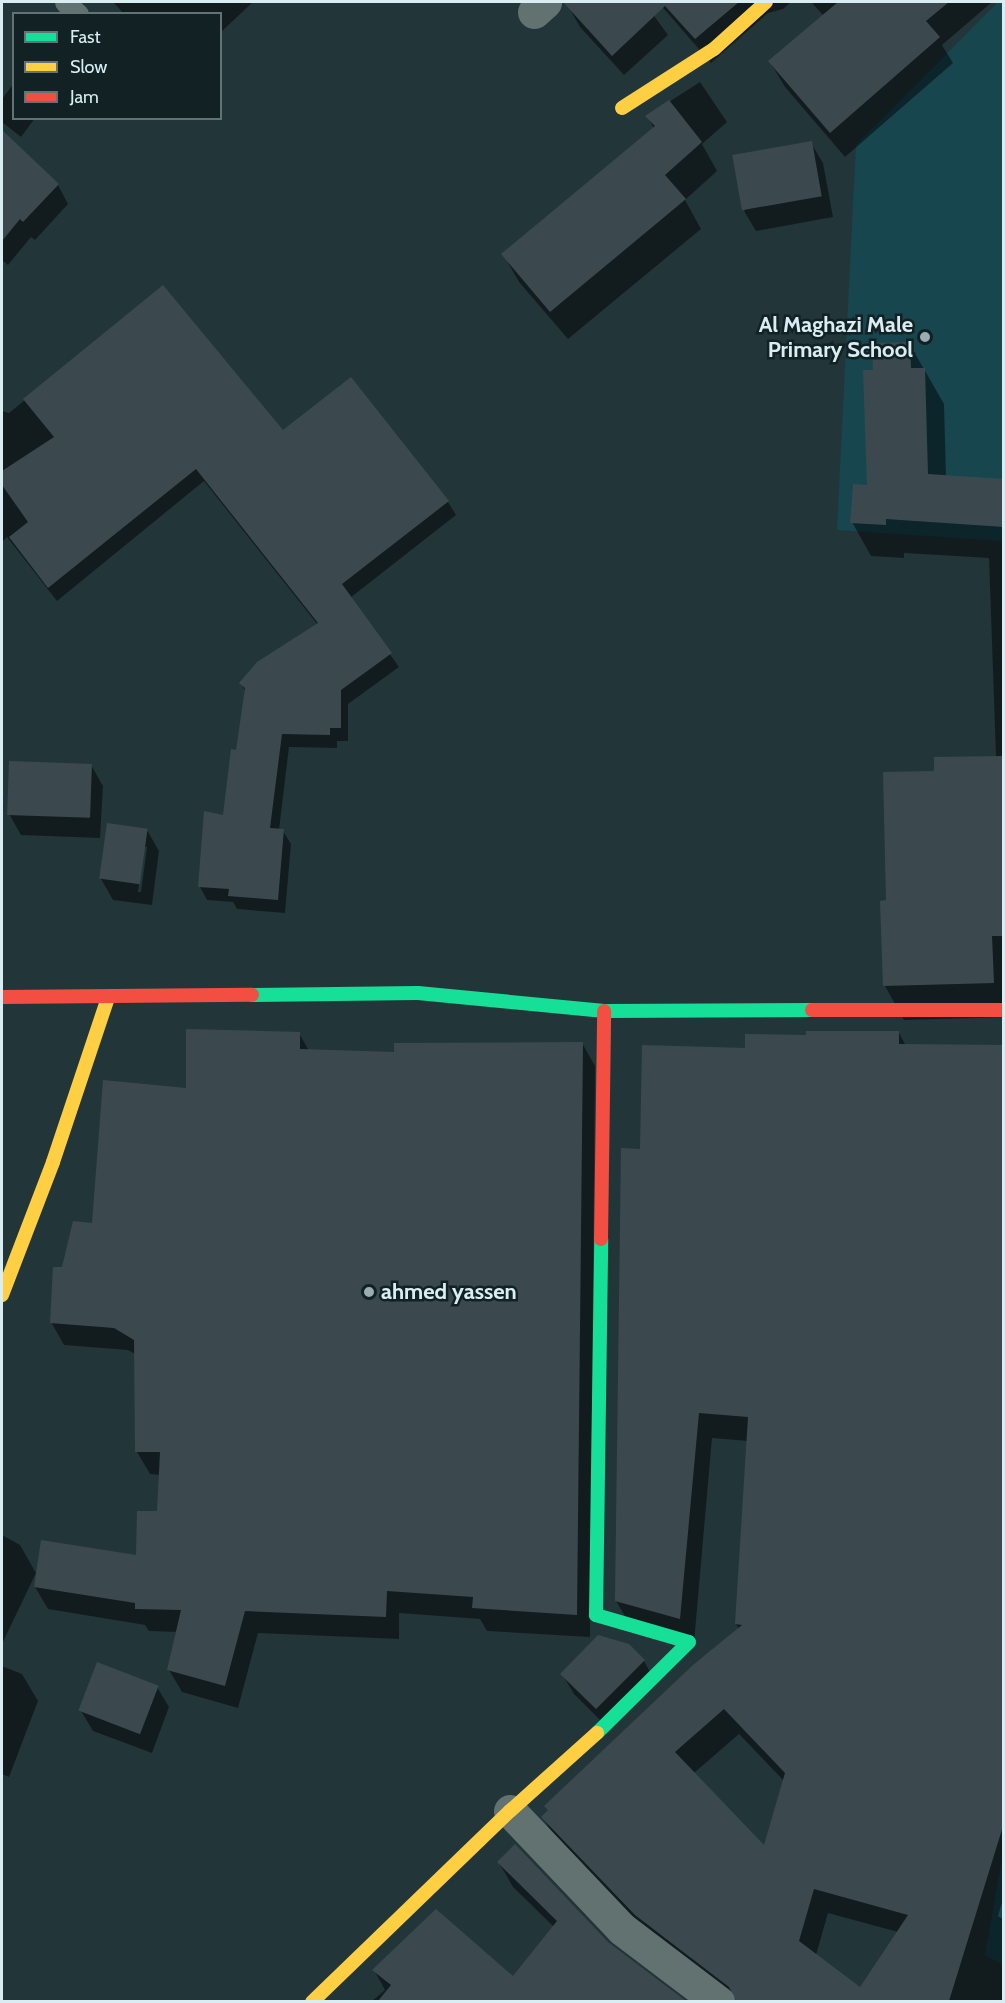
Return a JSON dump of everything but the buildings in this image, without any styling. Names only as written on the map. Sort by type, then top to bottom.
[{"type":"street","points":[[622,108],[714,49],[766,2]]},
{"type":"street","points":[[2,997],[108,998],[418,993],[604,1011],[1004,1010]]},
{"type":"street","points":[[2,1295],[53,1162],[108,998]]},
{"type":"street","points":[[312,2001],[510,1811],[603,1728],[688,1642],[596,1615],[604,1011]]},
{"type":"street","points":[[510,1811],[622,1929],[718,2001]]},
{"type":"shaded area","name":"Al Maghazi Male Primary School","points":[[998,2],[1003,2],[1003,541],[837,530],[856,145]]},
{"type":"shaded area","points":[[1003,1853],[1004,1965],[985,1955]]},
{"type":"traffic: fast","points":[[252,995],[418,993],[604,1011],[812,1010]]},
{"type":"traffic: fast","points":[[597,1733],[689,1642],[596,1615],[601,1239]]},
{"type":"traffic: slow","points":[[622,108],[714,49],[766,2]]},
{"type":"traffic: slow","points":[[2,1295],[53,1162],[108,998]]},
{"type":"traffic: slow","points":[[312,2002],[510,1811],[597,1733]]},
{"type":"traffic: jam","points":[[2,997],[252,995]]},
{"type":"traffic: jam","points":[[812,1010],[1004,1010]]},
{"type":"traffic: jam","points":[[601,1239],[604,1011]]},
{"type":"place","name":"Al Maghazi Male Primary School","points":[[925,337]]},
{"type":"place","name":"ahmed yassen","points":[[369,1292]]}]
